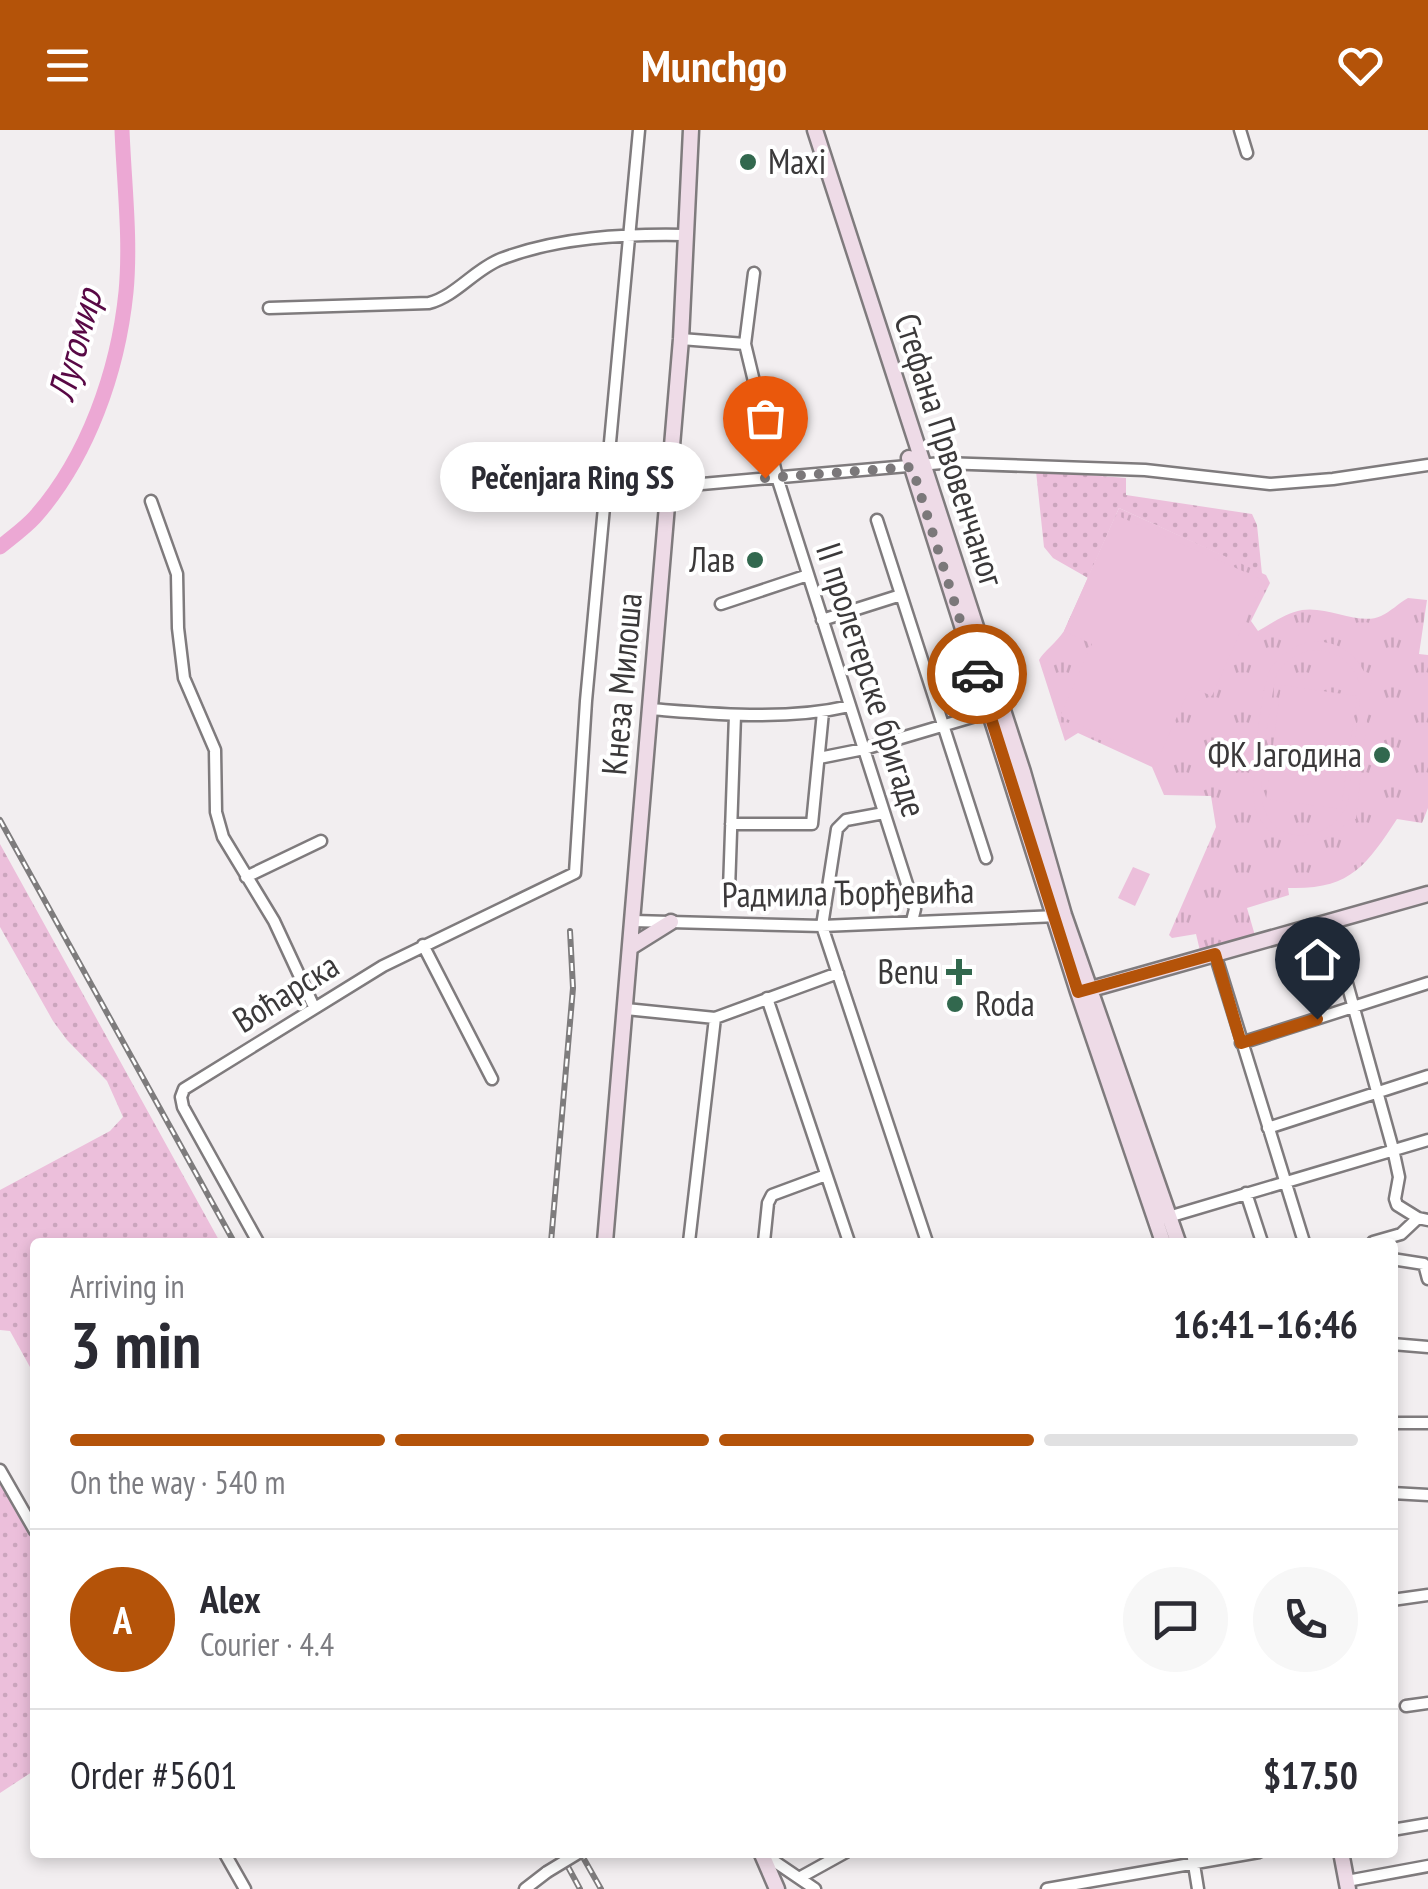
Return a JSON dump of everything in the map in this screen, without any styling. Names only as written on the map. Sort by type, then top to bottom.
[{"type":"street","points":[[627,235],[639,130]]},
{"type":"street","name":"Кнеза Милоша","points":[[605,1238],[681,340],[691,130]]},
{"type":"street","name":"Стефана Првовенчаног","points":[[806,130],[983,674],[1023,772],[1059,916]]},
{"type":"street","name":"Стефана Првовенчаног","points":[[816,130],[917,466]]},
{"type":"street","points":[[1240,130],[1247,153]]},
{"type":"street","points":[[269,308],[428,303],[442,299],[502,258],[547,246],[627,235],[684,235]]},
{"type":"street","name":"Воћарска","points":[[256,1238],[180,1098],[191,1084],[423,945],[575,873],[586,700],[609,476],[627,235]]},
{"type":"street","name":"II пролетерске бригаде","points":[[754,274],[746,344],[777,477],[915,909],[912,921]]},
{"type":"street","points":[[681,340],[746,344]]},
{"type":"street","points":[[668,487],[980,463],[1146,470],[1270,484],[1428,465]]},
{"type":"street","points":[[151,501],[177,574],[184,678],[212,736],[218,762],[216,812],[223,837],[274,920],[314,1008]]},
{"type":"street","points":[[876,520],[986,858]]},
{"type":"street","points":[[721,604],[808,575]]},
{"type":"street","points":[[822,620],[901,595]]},
{"type":"street","name":"Стефана Првовенчаног","points":[[983,674],[989,712],[1084,991],[1162,1219],[1175,1238]]},
{"type":"street","points":[[650,709],[735,715],[823,712],[850,706]]},
{"type":"street","points":[[730,824],[812,824],[823,712]]},
{"type":"street","points":[[818,758],[864,750],[989,712]]},
{"type":"street","points":[[728,890],[735,715]]},
{"type":"street","points":[[884,813],[846,820],[838,829],[822,926],[925,1238]]},
{"type":"street","points":[[246,877],[321,841]]},
{"type":"street","points":[[1084,991],[1428,894]]},
{"type":"street","name":"Радмила Ђорђевића","points":[[633,921],[822,926],[1059,916]]},
{"type":"street","points":[[631,948],[671,922]]},
{"type":"street","points":[[1330,922],[1393,1150],[1399,1178],[1395,1199],[1398,1205],[1423,1219],[1393,1238]]},
{"type":"street","points":[[423,945],[492,1080]]},
{"type":"street","points":[[1215,954],[1303,1238]]},
{"type":"street","points":[[626,1009],[715,1018],[838,973]]},
{"type":"street","points":[[1241,1043],[1428,983]]},
{"type":"street","points":[[766,998],[849,1238]]},
{"type":"street","points":[[689,1238],[715,1018]]},
{"type":"street","points":[[1268,1128],[1428,1076]]},
{"type":"street","points":[[1162,1219],[1428,1140]]},
{"type":"street","points":[[764,1238],[772,1194],[826,1175]]},
{"type":"street","points":[[1246,1193],[1261,1238]]},
{"type":"street","name":"Стефана Првовенчаног","points":[[1162,1219],[1163,1238]]},
{"type":"street","points":[[1398,1259],[1424,1264],[1428,1279]]},
{"type":"street","points":[[1398,1345],[1428,1348]]},
{"type":"street","points":[[1398,1422],[1428,1423]]},
{"type":"street","points":[[0,1470],[30,1522]]},
{"type":"street","points":[[1398,1493],[1428,1495]]},
{"type":"street","points":[[1398,1599],[1428,1595]]},
{"type":"street","points":[[1406,1706],[1428,1703]]},
{"type":"street","points":[[1398,1829],[1428,1824]]},
{"type":"street","points":[[227,1858],[245,1889]]},
{"type":"street","points":[[525,1889],[570,1858]]},
{"type":"street","points":[[763,1858],[777,1889]]},
{"type":"street","points":[[769,1858],[814,1889]]},
{"type":"street","points":[[799,1878],[835,1858]]},
{"type":"street","points":[[1056,1888],[1193,1858],[1198,1889]]},
{"type":"street","points":[[1342,1858],[1348,1885],[1428,1866]]},
{"type":"green space","points":[[1036,471],[1126,478],[1126,495],[1252,514],[1257,525],[1262,574],[1119,508],[1088,578],[1053,558],[1044,547]]},
{"type":"green space","points":[[1119,508],[1266,575],[1270,583],[1251,621],[1258,631],[1302,610],[1364,619],[1384,614],[1408,598],[1427,600],[1419,654],[1428,655],[1428,808],[1422,823],[1397,819],[1365,862],[1342,879],[1309,888],[1288,888],[1289,895],[1247,908],[1256,939],[1201,955],[1196,934],[1172,938],[1169,935],[1216,827],[1211,796],[1164,795],[1152,767],[1078,733],[1065,741],[1039,660],[1064,631]]},
{"type":"green space","points":[[1116,515],[1263,580],[1212,696],[1190,687],[1158,760],[1060,716],[1092,644],[1064,631]]},
{"type":"green space","points":[[1312,641],[1338,646],[1351,654],[1366,675],[1372,675],[1356,819],[1350,818],[1327,838],[1298,843],[1272,833],[1262,822],[1255,807],[1254,780],[1260,715],[1270,670],[1293,648]],"holes":[[[1309,650],[1328,652],[1343,660],[1355,672],[1361,690],[1348,803],[1328,827],[1301,835],[1276,826],[1267,815],[1261,789],[1277,673],[1289,659]]]},
{"type":"green space","points":[[1281,685],[1357,696],[1341,809],[1266,799]]},
{"type":"green space","points":[[0,844],[218,1238],[30,1238],[30,1367],[10,1331],[0,1330],[0,1190],[110,1131],[123,1117],[107,1081],[53,1021],[0,927]]},
{"type":"green space","points":[[1133,867],[1150,874],[1135,906],[1118,898]]},
{"type":"green space","points":[[0,1484],[30,1536],[30,1773],[0,1793]]},
{"type":"waterway","name":"Лугомир","points":[[0,547],[31,521],[54,493],[85,440],[108,382],[126,292],[122,130]]},
{"type":"railway","points":[[0,820],[232,1238]]},
{"type":"railway","points":[[551,1238],[573,988],[570,931]]},
{"type":"railway","points":[[563,1858],[580,1889]]},
{"type":"railway","points":[[583,1858],[601,1889]]},
{"type":"way so far","points":[[765,478],[912,467],[977,674]]},
{"type":"place","name":"Maxi","points":[[748,162]]},
{"type":"place","name":"Pečenjara Ring SS","points":[[765,478]]},
{"type":"place","name":"Лав","points":[[755,560]]},
{"type":"place","name":"ФК Јагодина","points":[[1382,755]]},
{"type":"place","name":"Benu","points":[[959,972]]},
{"type":"place","name":"Roda","points":[[955,1004]]},
{"type":"route","points":[[977,674],[1078,992],[1215,954],[1241,1043],[1317,1019]]}]
